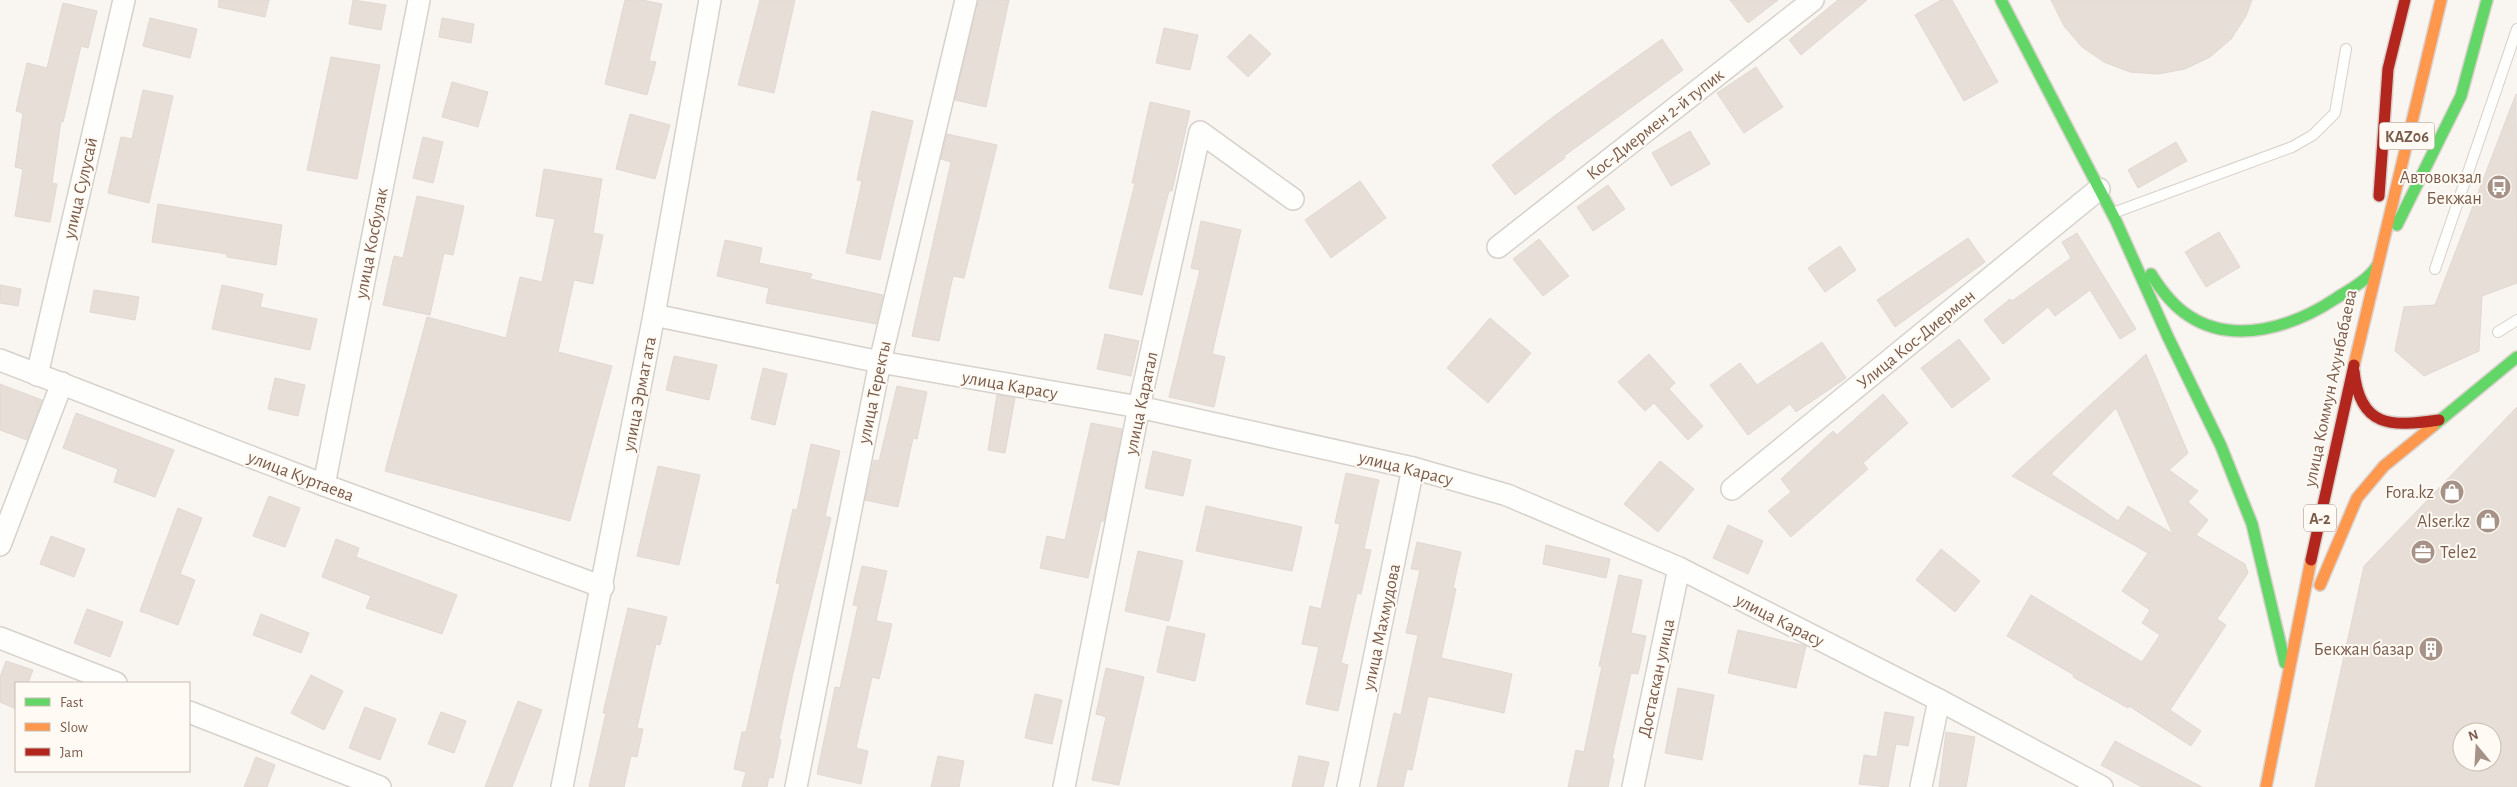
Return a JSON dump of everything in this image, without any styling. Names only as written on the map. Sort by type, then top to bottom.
[{"type":"highway","points":[[2001,0],[2114,217],[2168,337],[2221,446],[2252,524],[2287,672]]},
{"type":"highway","points":[[2373,272],[2388,69],[2405,0]]},
{"type":"highway","name":"улица Коммун Ахунбабаева","points":[[2266,787],[2287,672],[2373,272],[2441,0]]},
{"type":"highway","points":[[2114,217],[2165,296],[2195,320],[2234,330],[2274,327],[2301,319],[2331,302],[2373,272],[2461,96],[2487,0]]},
{"type":"highway","points":[[2287,672],[2332,552],[2357,498],[2384,466],[2517,357]]},
{"type":"highway","name":"KАZ06","points":[[2353,365],[2359,398],[2369,412],[2383,423],[2405,425],[2439,420]]},
{"type":"street","name":"улица Сулусай","points":[[37,375],[124,0]]},
{"type":"street","name":"улица Косбулак","points":[[324,485],[419,0]]},
{"type":"street","name":"улица Эрмат ата","points":[[562,787],[603,587],[710,0]]},
{"type":"street","name":"улица Теректы","points":[[796,787],[880,362],[966,0]]},
{"type":"street","name":"Кос-Диермен 2-й тупик","points":[[1498,247],[1813,0]]},
{"type":"street","name":"улица Каратал","points":[[1064,787],[1139,407],[1200,132],[1294,199]]},
{"type":"street","name":"Улица Кос-Диермен","points":[[1732,489],[2099,189]]},
{"type":"street","name":"улица Карасу","points":[[654,315],[880,362],[1139,407],[1414,468],[1507,494],[1679,568],[1939,700],[2102,787]]},
{"type":"street","name":"улица Куртаева","points":[[0,360],[324,485],[603,587]]},
{"type":"street","points":[[0,545],[62,384]]},
{"type":"street","name":"улица Махмудова","points":[[1348,787],[1414,468]]},
{"type":"street","name":"Достаскан улица","points":[[1633,787],[1679,568]]},
{"type":"street","points":[[0,638],[113,682]]},
{"type":"street","points":[[1921,787],[1939,700]]},
{"type":"street","points":[[190,712],[380,787]]},
{"type":"lane","points":[[2435,269],[2517,30]]},
{"type":"lane","points":[[2114,217],[2292,147],[2313,135],[2335,114],[2346,49]]},
{"type":"lane","points":[[2498,332],[2517,320]]},
{"type":"building","points":[[219,0],[269,0],[265,17],[218,7]]},
{"type":"building","points":[[353,0],[386,5],[381,30],[349,24]]},
{"type":"building","points":[[625,0],[642,0],[662,4],[649,61],[656,62],[647,95],[605,84]]},
{"type":"building","points":[[760,0],[795,0],[774,93],[738,85]]},
{"type":"building","points":[[978,0],[1009,0],[986,107],[955,100]]},
{"type":"building","points":[[1730,0],[1778,0],[1748,23]]},
{"type":"building","points":[[1838,0],[1867,0],[1801,55],[1789,40]]},
{"type":"building","points":[[1941,0],[1952,0],[1998,82],[1964,101],[1915,15]]},
{"type":"building","points":[[2051,0],[2252,0],[2246,16],[2231,39],[2210,57],[2185,69],[2158,74],[2130,72],[2104,62],[2082,47],[2064,26]]},
{"type":"building","points":[[63,3],[97,11],[88,48],[81,46],[63,122],[61,121],[52,183],[57,184],[50,222],[15,216],[23,169],[15,167],[23,113],[16,111],[27,63],[47,68]]},
{"type":"building","points":[[150,18],[197,29],[190,58],[143,46]]},
{"type":"building","points":[[442,18],[474,24],[471,43],[439,37]]},
{"type":"building","points":[[1164,28],[1198,35],[1190,70],[1156,63]]},
{"type":"building","points":[[1250,34],[1271,54],[1248,77],[1227,57]]},
{"type":"building","points":[[1662,39],[1683,70],[1564,156],[1565,158],[1515,195],[1492,165],[1553,117]]},
{"type":"building","points":[[331,57],[380,65],[357,179],[307,170]]},
{"type":"building","points":[[1756,67],[1783,107],[1744,133],[1717,93]]},
{"type":"building","points":[[452,82],[488,92],[478,127],[442,117]]},
{"type":"building","points":[[143,90],[173,96],[149,203],[108,193],[121,137],[132,139]]},
{"type":"building","name":"Автовокзал Бекжан","points":[[2516,94],[2517,283],[2482,296],[2479,351],[2424,376],[2395,351],[2404,307],[2435,305]]},
{"type":"building","points":[[1150,102],[1190,111],[1172,191],[1169,191],[1142,295],[1109,288],[1135,183],[1132,183]]},
{"type":"building","points":[[872,111],[913,121],[880,260],[846,253],[862,181],[857,180]]},
{"type":"building","points":[[630,114],[670,125],[655,179],[616,169]]},
{"type":"building","points":[[1690,131],[1710,164],[1671,186],[1652,153]]},
{"type":"building","points":[[947,134],[997,145],[964,278],[953,276],[939,341],[912,336],[951,162],[941,159]]},
{"type":"building","points":[[423,137],[443,142],[433,183],[413,178]]},
{"type":"building","points":[[2176,142],[2187,161],[2138,188],[2128,170]]},
{"type":"building","points":[[544,169],[602,179],[593,233],[603,235],[593,284],[574,280],[558,352],[612,366],[570,521],[385,471],[427,317],[506,338],[520,277],[542,282],[555,219],[536,216]]},
{"type":"building","points":[[1360,181],[1386,218],[1331,258],[1305,220]]},
{"type":"building","points":[[1608,185],[1625,209],[1593,231],[1577,207]]},
{"type":"building","points":[[417,196],[464,206],[453,255],[444,253],[430,315],[383,305],[394,256],[403,258]]},
{"type":"building","points":[[158,204],[282,225],[276,265],[227,257],[227,254],[152,242]]},
{"type":"building","points":[[1201,221],[1241,230],[1212,354],[1225,357],[1214,407],[1169,397],[1200,270],[1191,268]]},
{"type":"building","points":[[2219,232],[2240,267],[2206,287],[2185,252]]},
{"type":"building","points":[[2077,233],[2136,329],[2120,339],[2090,290],[2055,316],[2048,307],[2003,344],[1984,320],[2010,299],[2012,301],[2071,258],[2062,242]]},
{"type":"building","points":[[1968,238],[1985,262],[1895,327],[1877,300]]},
{"type":"building","points":[[1539,239],[1569,276],[1543,296],[1513,259]]},
{"type":"building","points":[[725,240],[762,248],[759,263],[812,274],[810,279],[883,295],[876,324],[766,303],[769,288],[717,276]]},
{"type":"building","points":[[1840,246],[1856,270],[1825,292],[1808,268]]},
{"type":"building","points":[[0,285],[21,289],[18,306],[0,303]]},
{"type":"building","points":[[222,285],[263,294],[260,307],[317,319],[310,350],[212,329]]},
{"type":"building","points":[[94,290],[139,297],[135,320],[90,312]]},
{"type":"building","points":[[1490,318],[1531,353],[1488,403],[1447,368]]},
{"type":"building","points":[[1105,334],[1139,341],[1131,376],[1097,369]]},
{"type":"building","points":[[1959,339],[1990,379],[1952,408],[1921,368]]},
{"type":"building","points":[[1822,342],[1846,378],[1796,412],[1790,404],[1748,435],[1710,385],[1740,363],[1757,385]]},
{"type":"building","points":[[1649,354],[1675,383],[1669,389],[1703,426],[1688,440],[1654,403],[1645,411],[1618,382]]},
{"type":"building","points":[[2146,354],[2188,453],[2169,470],[2198,491],[2188,502],[2208,520],[2196,535],[2245,564],[2248,573],[2217,619],[2226,625],[2170,710],[2201,731],[2191,746],[2129,706],[2128,708],[2073,677],[2074,675],[2007,636],[2031,595],[2142,662],[2160,635],[2142,623],[2150,610],[2122,591],[2148,553],[2012,476]],"holes":[[[2116,408],[2173,534],[2128,506],[2118,521],[2051,474]]]},
{"type":"building","points":[[674,356],[717,365],[709,400],[666,390]]},
{"type":"building","points":[[763,368],[787,374],[775,425],[751,419]]},
{"type":"building","points":[[275,378],[305,385],[298,416],[268,409]]},
{"type":"building","points":[[0,384],[42,400],[27,440],[0,430]]},
{"type":"building","points":[[897,386],[927,392],[917,439],[913,438],[898,507],[865,500],[874,460],[879,461]]},
{"type":"building","points":[[1883,394],[1908,423],[1863,463],[1868,469],[1791,537],[1768,511],[1791,492],[1781,479],[1833,431],[1837,435]]},
{"type":"building","points":[[997,395],[1015,398],[1005,453],[988,450]]},
{"type":"building","name":"Бекжан базар","points":[[2517,407],[2517,787],[2315,787],[2364,566]]},
{"type":"building","points":[[76,413],[174,450],[155,497],[114,482],[118,469],[63,448]]},
{"type":"building","points":[[1091,423],[1122,429],[1104,521],[1101,521],[1088,578],[1040,568],[1047,536],[1065,540]]},
{"type":"building","points":[[811,444],[840,451],[825,516],[831,518],[793,673],[773,778],[769,777],[767,787],[742,787],[746,772],[734,769],[742,732],[746,732],[780,584],[776,583],[793,509],[797,510]]},
{"type":"building","points":[[1153,451],[1191,460],[1183,496],[1145,488]]},
{"type":"building","points":[[1660,461],[1694,489],[1658,532],[1624,504]]},
{"type":"building","points":[[658,466],[700,475],[679,565],[637,556]]},
{"type":"building","points":[[1346,473],[1379,480],[1364,549],[1371,550],[1361,594],[1357,593],[1341,663],[1348,665],[1338,711],[1306,704],[1319,647],[1302,644],[1310,606],[1321,609],[1340,524],[1335,523]]},
{"type":"building","points":[[269,496],[300,508],[285,547],[253,536]]},
{"type":"building","points":[[1206,506],[1302,527],[1292,571],[1196,551]]},
{"type":"building","points":[[178,508],[202,518],[180,574],[195,580],[178,625],[140,611]]},
{"type":"building","points":[[1728,525],[1763,541],[1748,574],[1713,558]]},
{"type":"building","points":[[51,536],[85,549],[74,577],[40,564]]},
{"type":"building","points":[[336,539],[359,548],[356,557],[457,595],[442,634],[366,608],[371,596],[322,577]]},
{"type":"building","points":[[1417,542],[1461,552],[1453,588],[1456,589],[1441,658],[1512,674],[1504,713],[1428,696],[1412,770],[1407,769],[1403,787],[1377,787],[1394,713],[1401,715],[1418,635],[1406,633],[1420,570],[1411,569]]},
{"type":"building","points":[[1546,545],[1610,559],[1606,578],[1543,564]]},
{"type":"building","points":[[1941,549],[1980,581],[1955,612],[1916,580]]},
{"type":"building","points":[[1138,551],[1183,561],[1169,621],[1125,611]]},
{"type":"building","points":[[862,566],[887,571],[876,621],[892,624],[879,679],[872,677],[856,748],[868,751],[861,784],[817,774],[835,687],[840,688],[858,606],[853,605]]},
{"type":"building","points":[[1619,575],[1642,580],[1631,633],[1646,636],[1638,674],[1631,673],[1612,758],[1614,759],[1608,787],[1568,787],[1576,750],[1584,752],[1602,666],[1599,666]]},
{"type":"building","points":[[628,608],[667,617],[660,645],[656,644],[637,728],[643,729],[637,757],[631,756],[624,787],[589,787],[606,713],[603,713]]},
{"type":"building","points":[[87,609],[123,622],[110,657],[74,643]]},
{"type":"building","points":[[261,614],[309,633],[301,653],[253,635]]},
{"type":"building","points":[[1167,626],[1205,634],[1195,681],[1157,672]]},
{"type":"building","points":[[1738,630],[1806,646],[1796,688],[1728,673]]},
{"type":"building","points":[[6,661],[33,670],[28,682],[15,682],[15,709],[0,702],[0,677]]},
{"type":"building","points":[[1106,668],[1144,677],[1119,785],[1092,780],[1106,717],[1096,714]]},
{"type":"building","points":[[311,675],[343,691],[324,730],[291,713]]},
{"type":"building","points":[[1678,688],[1714,695],[1702,760],[1665,753]]},
{"type":"building","points":[[1035,694],[1062,700],[1052,744],[1025,738]]},
{"type":"building","points":[[518,701],[542,710],[512,787],[485,787]]},
{"type":"building","points":[[365,707],[396,719],[380,760],[349,748]]},
{"type":"building","points":[[441,712],[466,721],[454,753],[428,744]]},
{"type":"building","points":[[1885,712],[1914,717],[1908,746],[1896,744],[1888,787],[1859,784],[1864,755],[1877,757]]},
{"type":"building","points":[[1946,732],[1975,737],[1966,787],[1939,787]]},
{"type":"building","points":[[2115,741],[2202,787],[2142,787],[2101,765]]},
{"type":"building","points":[[938,756],[964,761],[959,787],[931,787]]},
{"type":"building","points":[[1299,756],[1329,762],[1323,787],[1292,787]]},
{"type":"building","points":[[256,757],[275,765],[267,787],[244,787]]},
{"type":"traffic: fast","points":[[2001,0],[2116,221],[2168,337],[2221,446],[2252,524],[2285,663]]},
{"type":"traffic: fast","points":[[2397,225],[2461,96],[2487,0]]},
{"type":"traffic: fast","points":[[2151,274],[2168,297],[2189,316],[2207,325],[2225,330],[2245,331],[2283,324],[2319,309],[2369,276],[2377,266]]},
{"type":"traffic: fast","points":[[2433,426],[2517,357]]},
{"type":"traffic: slow","points":[[2354,365],[2441,0]]},
{"type":"traffic: slow","points":[[2320,585],[2357,498],[2384,466],[2433,426]]},
{"type":"traffic: slow","points":[[2266,787],[2311,560]]},
{"type":"traffic: jam","points":[[2379,196],[2388,69],[2405,0]]},
{"type":"traffic: jam","points":[[2311,560],[2354,365]]},
{"type":"traffic: jam","points":[[2354,371],[2357,390],[2363,404],[2381,420],[2393,423],[2439,420]]},
{"type":"place","name":"Автовокзал Бекжан","points":[[2499,187]]},
{"type":"place","name":"Fora.kz","points":[[2452,492]]},
{"type":"place","name":"Alser.kz","points":[[2488,521]]},
{"type":"place","name":"Tele2","points":[[2423,552]]},
{"type":"place","name":"Бекжан базар","points":[[2431,649]]}]
